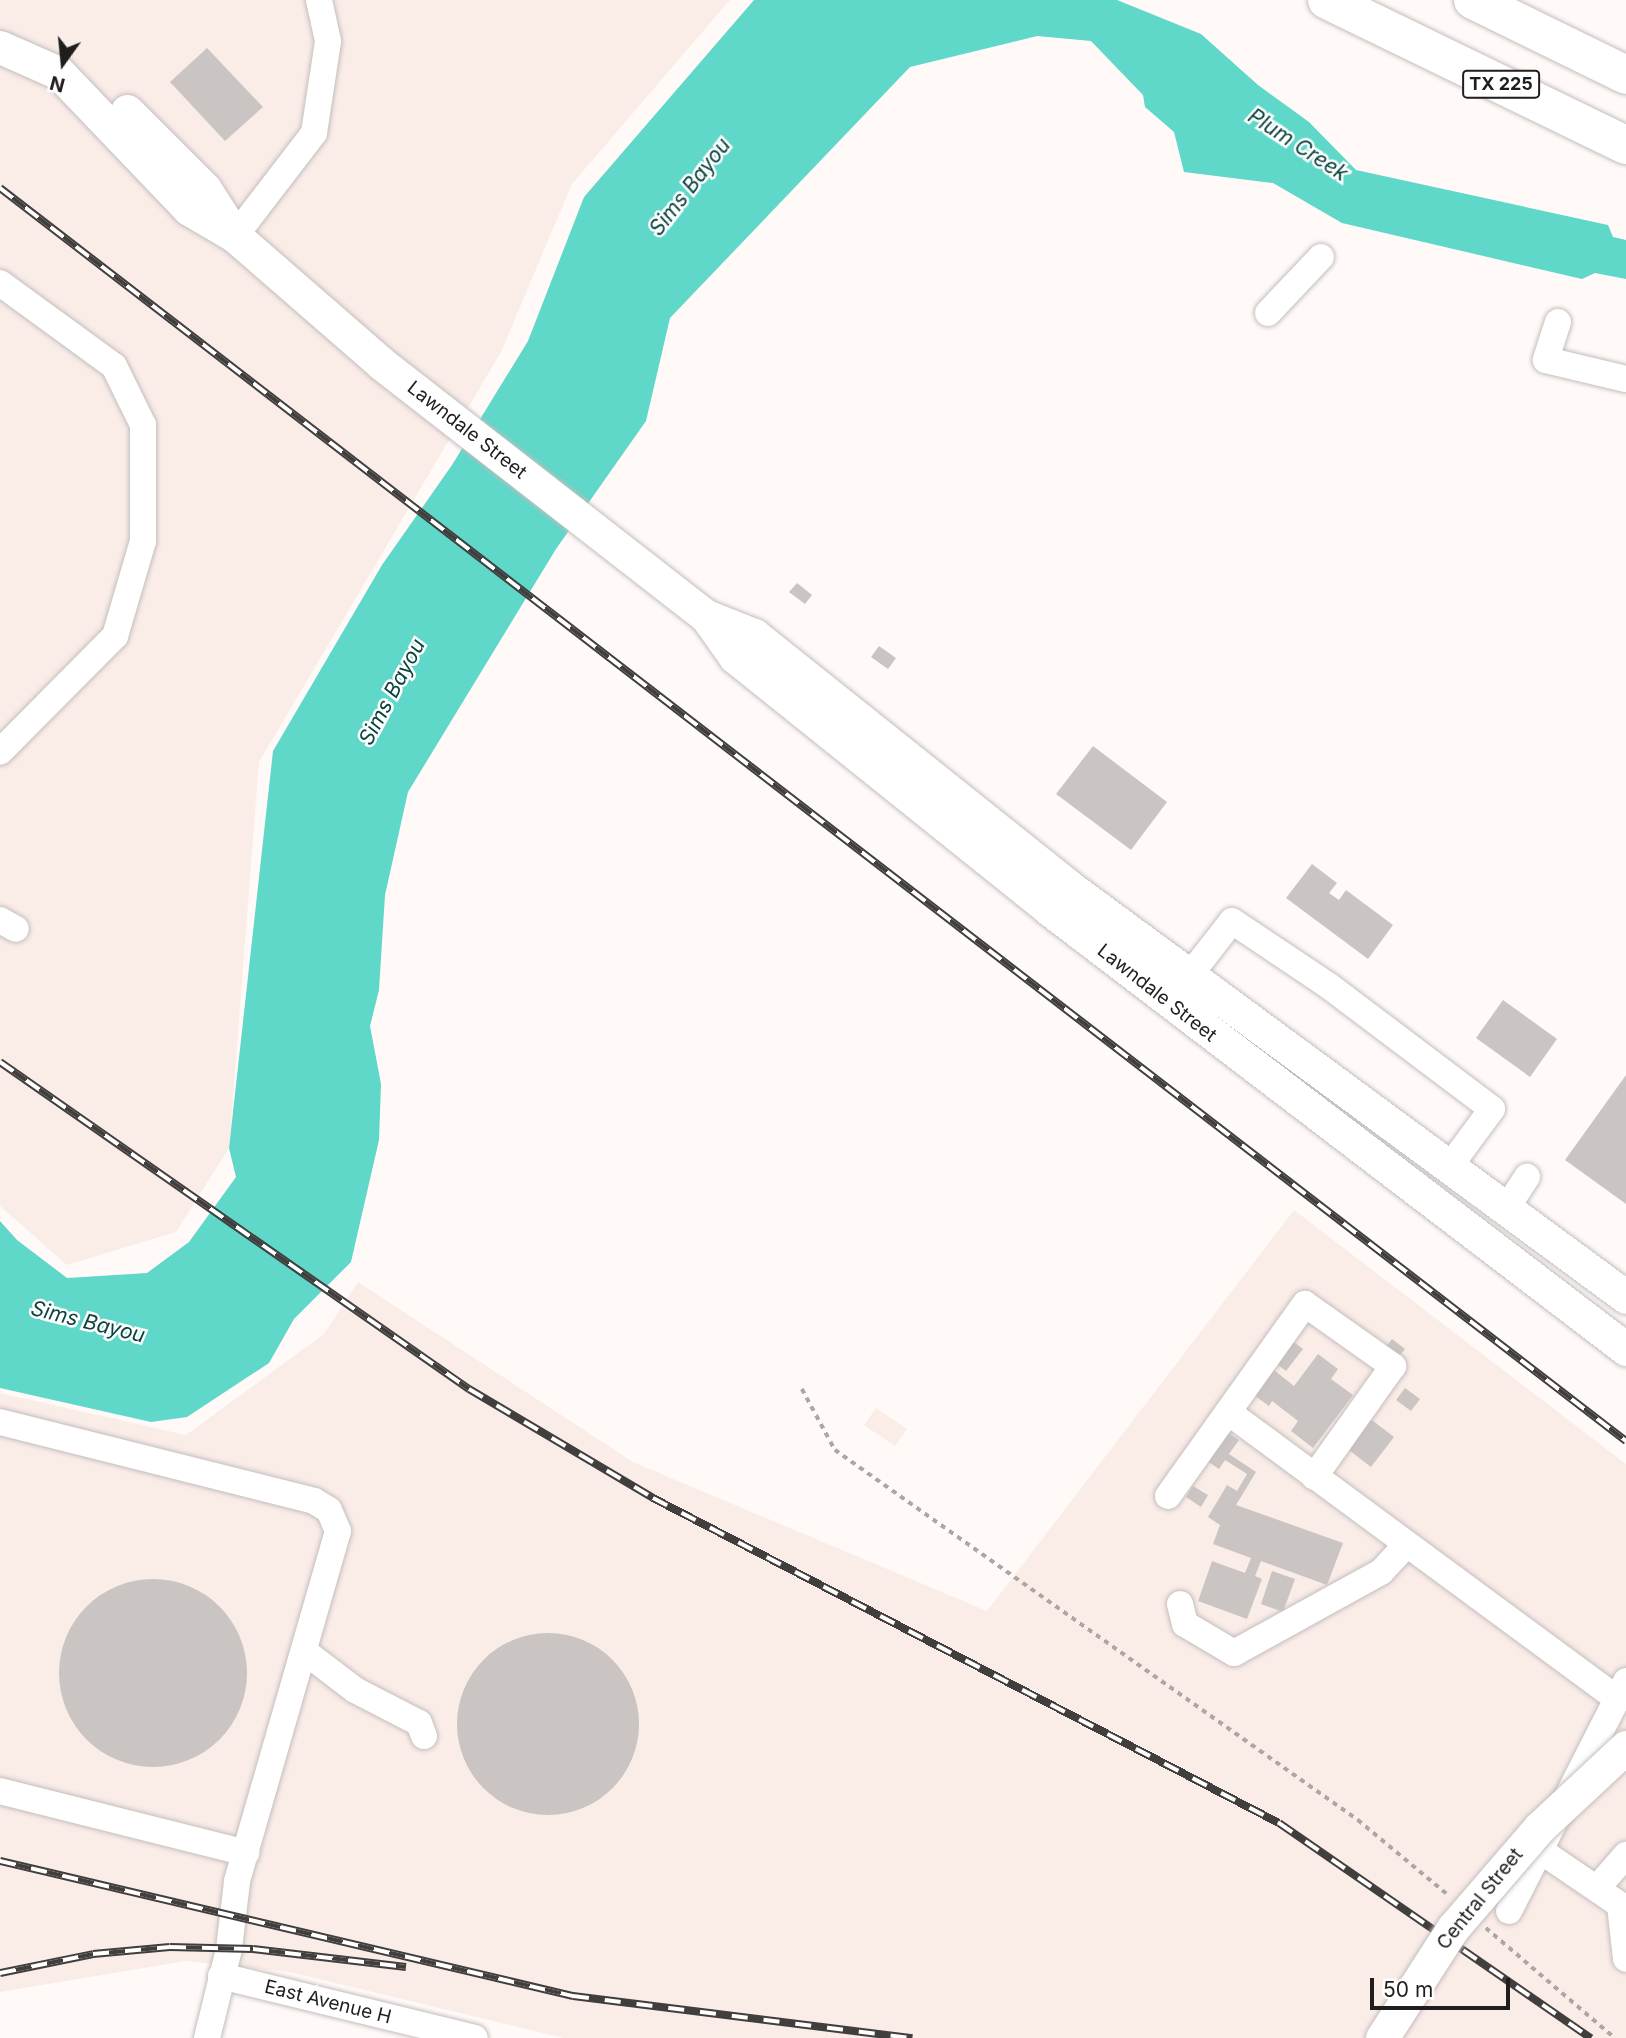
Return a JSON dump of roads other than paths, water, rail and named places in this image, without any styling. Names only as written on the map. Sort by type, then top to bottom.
[{"type":"highway","name":"TX 225","points":[[1327,0],[1626,145]]},
{"type":"highway","points":[[1473,0],[1626,75]]},
{"type":"main road","name":"Lawndale Street","points":[[0,27],[47,43],[94,78],[205,189],[235,236]]},
{"type":"main road","name":"Lawndale Street","points":[[0,47],[38,60],[59,73],[188,209],[235,236],[382,364],[678,595],[706,616],[754,635],[1189,977],[1508,1206],[1626,1297]]},
{"type":"main road","name":"Lawndale Street","points":[[706,616],[735,657],[1168,1002],[1626,1349]]},
{"type":"main road","name":"Central Street","points":[[1382,2038],[1453,1928],[1619,1733]]},
{"type":"street","points":[[235,236],[314,133],[328,41],[319,0]]},
{"type":"street","points":[[1268,313],[1321,257]]},
{"type":"street","points":[[0,283],[114,366],[143,425],[143,541],[116,636],[0,752]]},
{"type":"street","points":[[1558,322],[1546,360],[1626,379]]},
{"type":"street","points":[[1168,1002],[1232,921],[1329,986],[1492,1110],[1450,1166]]},
{"type":"street","points":[[1508,1206],[1527,1177]]},
{"type":"street","points":[[1168,1496],[1305,1304],[1393,1366],[1314,1477]]},
{"type":"street","points":[[1228,1412],[1406,1545],[1621,1690]]},
{"type":"street","points":[[0,1422],[314,1501],[329,1510],[338,1531],[246,1853],[206,2038]]},
{"type":"street","points":[[1180,1604],[1185,1624],[1234,1653],[1381,1572],[1406,1545]]},
{"type":"street","points":[[303,1651],[355,1690],[419,1723],[424,1736]]},
{"type":"street","name":"Central Street","points":[[1509,1911],[1541,1851],[1619,1733],[1621,1690]]},
{"type":"street","points":[[0,1791],[246,1853]]},
{"type":"street","points":[[1541,1851],[1598,1887],[1623,1907],[1626,1959]]},
{"type":"street","points":[[1598,1887],[1626,1855]]},
{"type":"street","name":"East Avenue H","points":[[221,1976],[475,2038]]},
{"type":"water","points":[[754,0],[1117,0],[1201,34],[1258,85],[1309,122],[1356,170],[1608,225],[1613,237],[1626,240],[1626,279],[1595,273],[1582,279],[1342,223],[1273,183],[1184,172],[1174,132],[1145,107],[1143,95],[1091,41],[1037,36],[910,67],[670,318],[646,421],[556,549],[408,792],[385,895],[379,990],[370,1026],[381,1084],[379,1140],[351,1262],[294,1319],[269,1363],[187,1417],[151,1422],[0,1388],[0,1221],[17,1240],[67,1278],[147,1273],[189,1242],[236,1177],[229,1148],[273,751],[382,565],[452,465],[528,341],[584,197]]},
{"type":"railway","points":[[0,188],[1626,1441]]},
{"type":"railway","points":[[0,1062],[469,1389],[653,1498],[1279,1823],[1591,2038]]},
{"type":"railway","points":[[0,1861],[573,1996],[912,2038]]},
{"type":"railway","points":[[0,1973],[93,1954],[170,1947],[253,1949],[406,1967]]},
{"type":"water label","name":"Plum Creek","points":[[1298,145]]},
{"type":"water label","name":"Sims Bayou","points":[[690,187]]},
{"type":"water label","name":"Sims Bayou","points":[[392,692]]},
{"type":"water label","name":"Sims Bayou","points":[[88,1322]]}]
